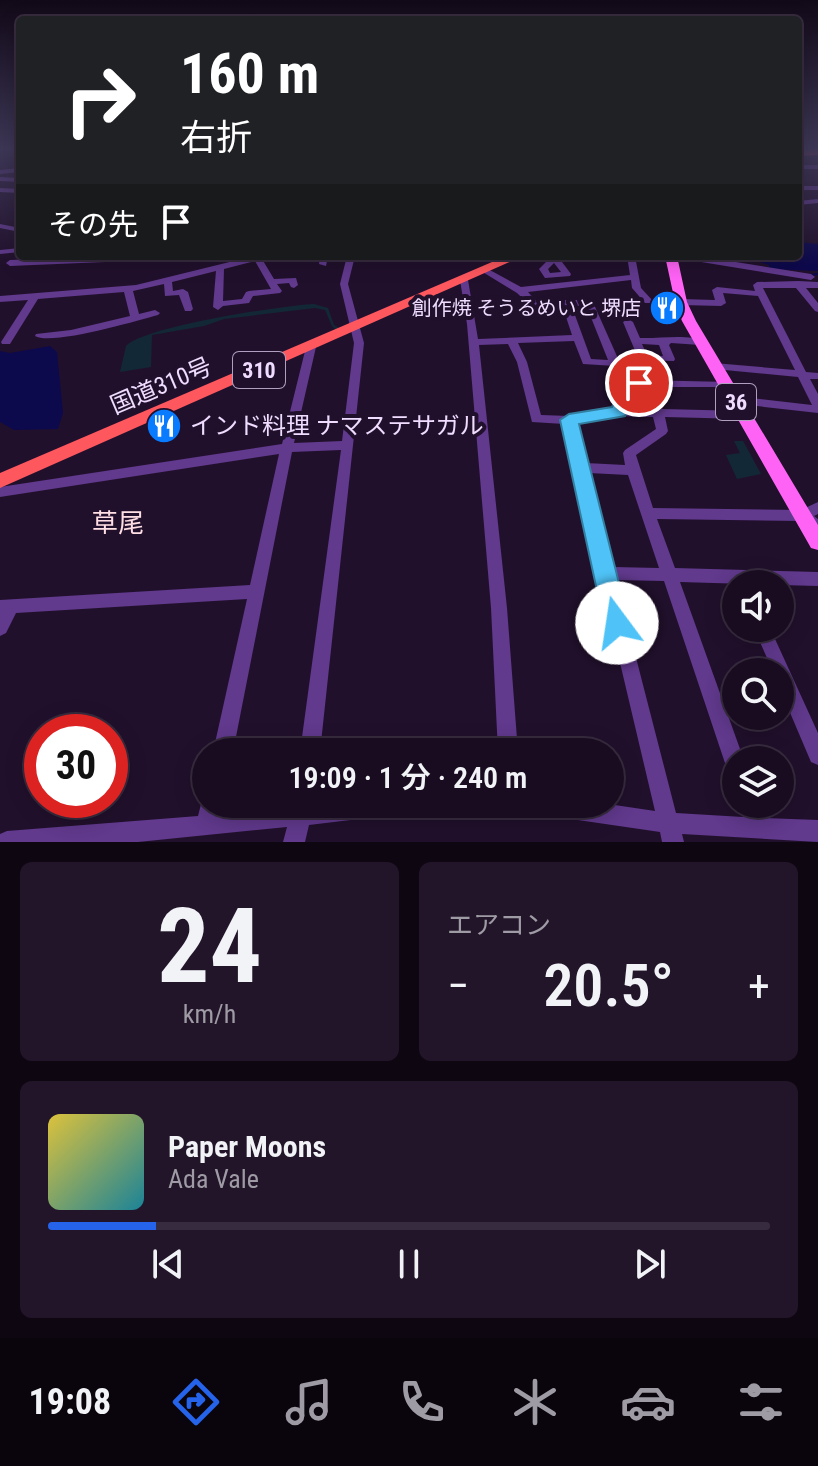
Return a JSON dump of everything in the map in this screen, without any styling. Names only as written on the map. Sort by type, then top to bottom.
[{"type":"highway","name":"国道310号","points":[[0,481],[508,260]]},
{"type":"main road","name":"36","points":[[672,260],[681,302],[700,342],[818,542]]},
{"type":"street","points":[[0,269],[16,260]]},
{"type":"street","points":[[10,263],[81,260]]},
{"type":"street","points":[[0,299],[128,289],[250,260]]},
{"type":"street","points":[[261,260],[275,289]]},
{"type":"street","points":[[312,738],[359,343],[344,284],[350,260]]},
{"type":"street","points":[[631,260],[633,277],[648,301]]},
{"type":"street","points":[[737,261],[818,278]]},
{"type":"street","points":[[220,269],[219,306],[246,301],[249,294],[275,289],[293,280],[294,285]]},
{"type":"street","points":[[485,271],[505,279],[538,308],[566,303],[589,302],[615,363],[587,362],[566,303]]},
{"type":"street","points":[[520,290],[633,277]]},
{"type":"street","points":[[464,280],[474,342],[499,608],[507,738]]},
{"type":"street","points":[[168,281],[168,294],[183,292],[188,309]]},
{"type":"street","points":[[798,284],[818,309]]},
{"type":"street","points":[[734,400],[818,407],[757,285],[818,285]]},
{"type":"street","points":[[128,289],[135,318]]},
{"type":"street","points":[[681,302],[721,303],[717,290],[762,294]]},
{"type":"street","points":[[6,342],[34,297]]},
{"type":"street","points":[[40,336],[71,333],[155,313]]},
{"type":"street","points":[[628,322],[643,358],[670,359],[665,342]]},
{"type":"street","points":[[474,342],[578,338]]},
{"type":"street","points":[[636,341],[700,342]]},
{"type":"street","points":[[512,342],[522,362],[536,419],[569,420],[619,412],[658,411],[743,415]]},
{"type":"street","points":[[226,738],[311,347]]},
{"type":"street","points":[[714,366],[818,376]]},
{"type":"street","points":[[619,412],[628,390],[639,383],[725,384]]},
{"type":"street","points":[[658,411],[662,431],[629,453],[729,746]]},
{"type":"street","points":[[569,420],[671,832]]},
{"type":"street","points":[[0,492],[287,448],[346,445]]},
{"type":"street","points":[[581,468],[633,470]]},
{"type":"street","points":[[649,513],[803,516],[818,507]]},
{"type":"street","points":[[803,516],[818,526]]},
{"type":"street","points":[[605,573],[722,579]]},
{"type":"street","points":[[794,579],[818,579]]},
{"type":"street","points":[[0,628],[6,607],[258,591]]},
{"type":"street","points":[[768,642],[818,755]]},
{"type":"street","points":[[206,826],[208,818]]},
{"type":"street","points":[[7,842],[206,826],[254,818]]},
{"type":"street","points":[[294,842],[301,818]]},
{"type":"street","points":[[610,818],[671,832],[757,828],[818,831]]},
{"type":"street","points":[[754,818],[757,828]]},
{"type":"shaded area","points":[[802,242],[818,244],[818,271],[769,269],[769,265],[753,260],[802,260]]},
{"type":"shaded area","points":[[314,304],[328,308],[334,325],[341,329],[337,331],[332,326],[325,310],[315,308],[224,319],[204,326],[152,335],[151,367],[120,372],[126,346],[159,331],[245,313]]},
{"type":"shaded area","points":[[50,346],[57,352],[63,413],[58,429],[14,430],[0,422],[0,351],[10,353]]},
{"type":"shaded area","points":[[734,441],[743,441],[761,474],[737,479],[726,455],[740,453]]},
{"type":"waterway","points":[[808,275],[818,274]]},
{"type":"place","name":"創作焼 そうるめいと 堺店","points":[[667,308]]},
{"type":"place","name":"インド料理 ナマステサガル","points":[[164,426]]},
{"type":"district","name":"草尾","points":[[118,523]]},
{"type":"route","points":[[617,623],[569,420],[619,412],[628,390],[639,383]]}]
